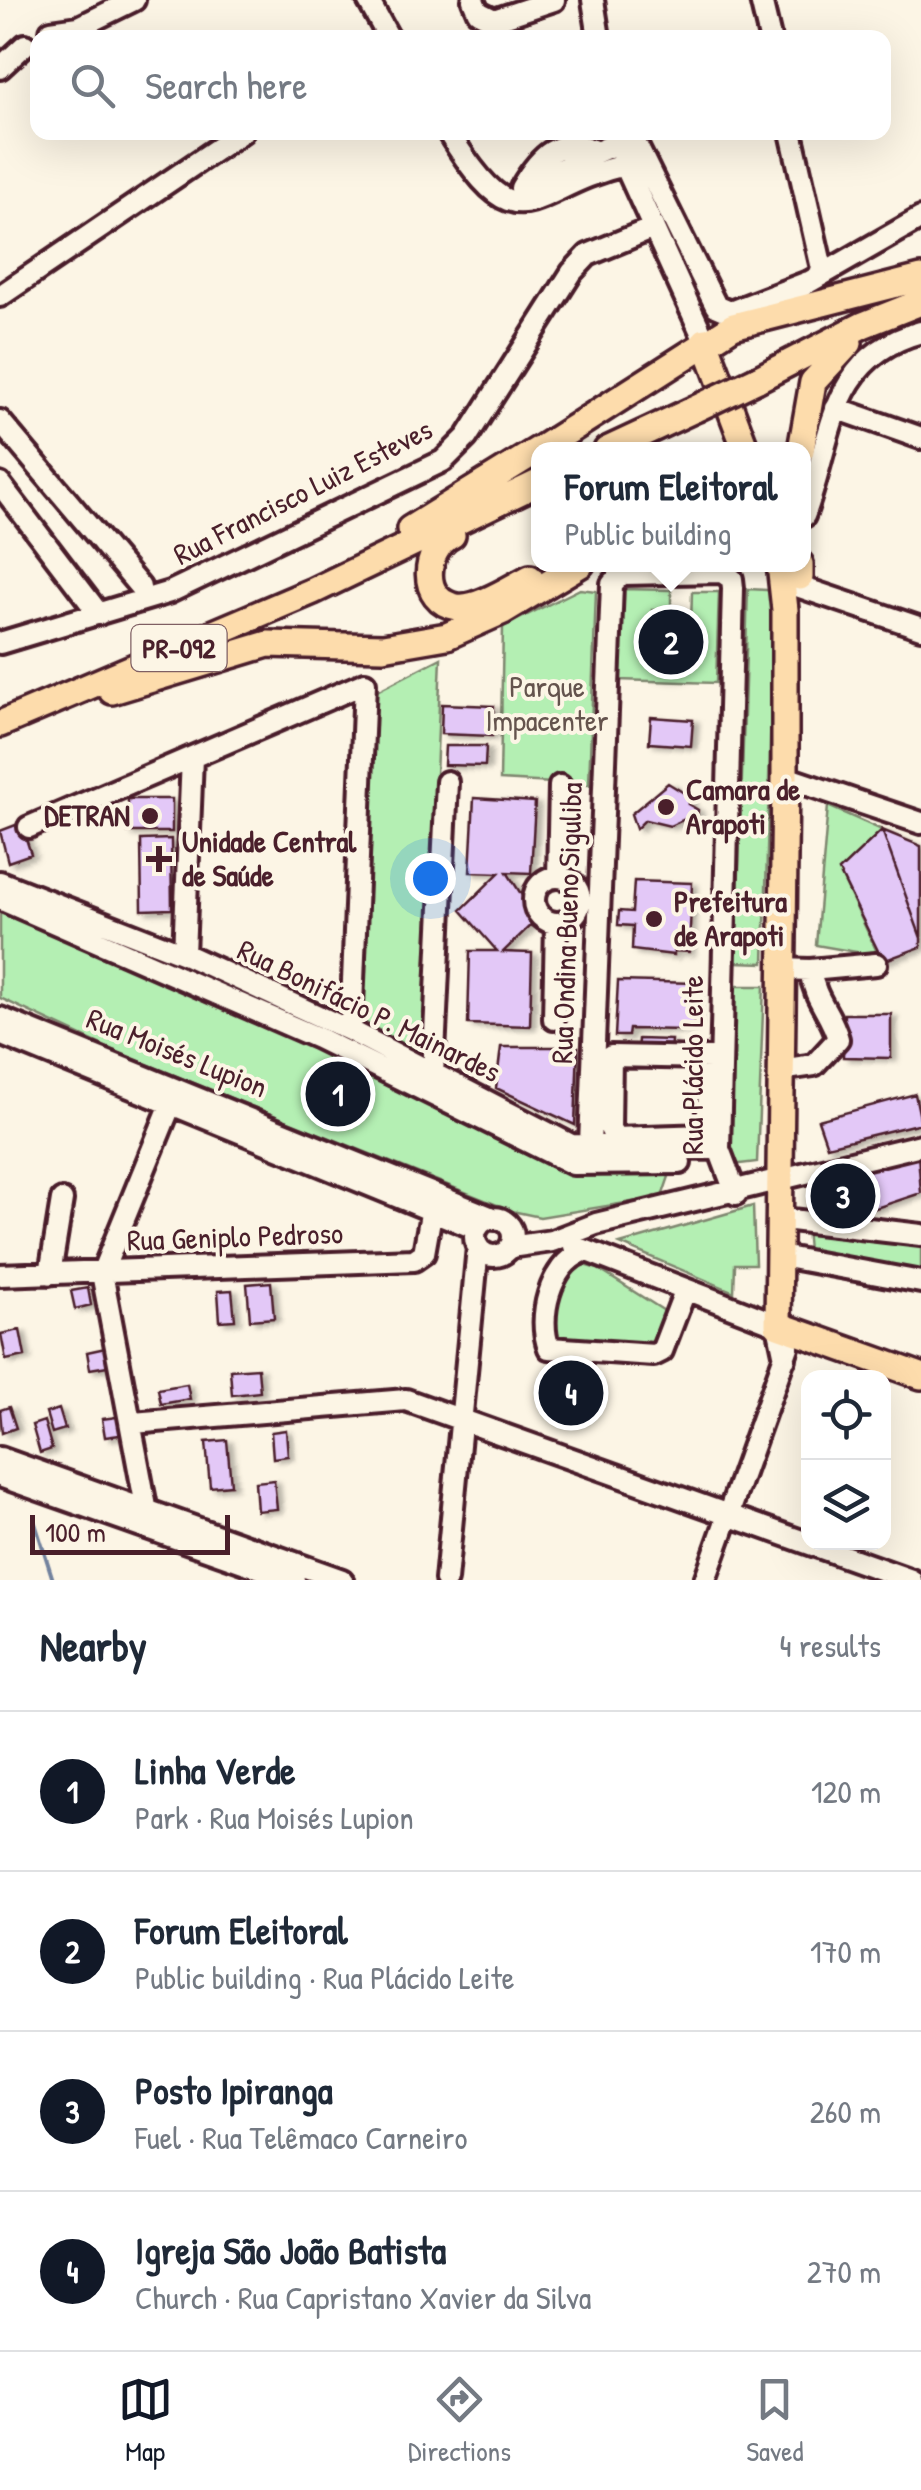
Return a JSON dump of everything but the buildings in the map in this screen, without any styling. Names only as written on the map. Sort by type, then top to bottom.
[{"type":"main road","points":[[551,442],[733,326],[921,278]]},
{"type":"main road","points":[[625,442],[921,302]]},
{"type":"main road","points":[[802,442],[807,394],[821,368],[885,317]]},
{"type":"main road","points":[[704,341],[739,442]]},
{"type":"main road","points":[[313,591],[531,455]]},
{"type":"main road","name":"PR-092","points":[[0,724],[313,591],[531,490]]},
{"type":"main road","points":[[531,491],[436,544],[429,560],[431,580],[438,595],[458,608],[539,572]]},
{"type":"main road","points":[[44,704],[84,700],[268,644],[383,647],[432,640],[503,611],[567,572]]},
{"type":"main road","points":[[790,572],[796,969],[787,1070],[786,1327],[921,1376]]},
{"type":"main road","points":[[786,1181],[791,1220],[786,1252]]},
{"type":"street","points":[[50,30],[79,26],[134,0]]},
{"type":"street","points":[[368,0],[383,30]]},
{"type":"street","points":[[473,0],[478,12],[494,20],[554,0]]},
{"type":"street","points":[[592,0],[598,30]]},
{"type":"street","points":[[761,0],[768,30]]},
{"type":"street","points":[[0,68],[25,45]]},
{"type":"street","points":[[0,296],[230,140]]},
{"type":"street","points":[[453,140],[476,178],[512,193],[526,204],[540,201],[622,145]]},
{"type":"street","points":[[792,140],[816,278]]},
{"type":"street","points":[[512,193],[597,152],[622,145]]},
{"type":"street","points":[[622,145],[716,306],[730,312],[816,278]]},
{"type":"street","points":[[622,145],[653,228],[704,341]]},
{"type":"street","points":[[733,326],[921,218]]},
{"type":"street","name":"Rua Francisco Luiz Esteves","points":[[0,642],[170,592],[443,461],[467,437],[572,272],[588,256],[653,228]]},
{"type":"street","points":[[811,492],[836,408],[849,379],[864,359],[921,332]]},
{"type":"street","points":[[836,408],[921,438]]},
{"type":"street","points":[[0,421],[140,587]]},
{"type":"street","points":[[0,484],[99,614]]},
{"type":"street","name":"Rua Plácido Leite","points":[[612,584],[622,574],[722,572],[732,580],[719,1149],[736,1194]]},
{"type":"street","points":[[792,572],[921,628]]},
{"type":"street","name":"Rua Ondina Bueno Siguliba","points":[[590,1145],[587,900],[612,584]]},
{"type":"street","points":[[29,827],[364,683],[351,1030]]},
{"type":"street","points":[[184,954],[192,757]]},
{"type":"street","points":[[793,780],[921,824]]},
{"type":"street","points":[[433,1074],[447,782]]},
{"type":"street","points":[[558,877],[560,786]]},
{"type":"street","points":[[558,877],[587,900],[568,920],[556,922],[542,917],[534,898],[541,884],[558,877]]},
{"type":"street","name":"Rua Bonifácio P. Mainardes","points":[[0,882],[184,954],[351,1030],[547,1135],[571,1144],[719,1149]]},
{"type":"street","points":[[0,899],[318,1038],[573,1164],[680,1164]]},
{"type":"street","points":[[554,1019],[556,922]]},
{"type":"street","points":[[787,1070],[814,1065],[838,1039],[834,1024],[796,969],[876,964]]},
{"type":"street","name":"Rua Moisés Lupion","points":[[0,1018],[49,1046]]},
{"type":"street","name":"Rua Moisés Lupion","points":[[0,1034],[49,1046],[174,1095],[494,1237]]},
{"type":"street","points":[[611,1056],[710,1058],[707,1135],[615,1138],[610,1128],[611,1056]]},
{"type":"street","points":[[149,1518],[102,1273],[174,1095]]},
{"type":"street","name":"Rua Moisés Lupion","points":[[174,1095],[494,1237],[557,1240],[610,1222],[736,1194],[921,1145]]},
{"type":"street","points":[[50,1274],[62,1200]]},
{"type":"street","name":"Rua Geniplo Pedroso","points":[[0,1276],[414,1260],[424,1253],[432,1208]]},
{"type":"street","points":[[791,1220],[921,1234]]},
{"type":"street","points":[[605,1261],[603,1240],[610,1222]]},
{"type":"street","points":[[446,1580],[474,1284],[494,1237]]},
{"type":"street","points":[[557,1240],[786,1327],[785,1358],[705,1580]]},
{"type":"street","points":[[582,1252],[562,1266],[550,1290],[549,1348],[654,1355],[662,1351],[685,1291]]},
{"type":"street","points":[[786,1252],[921,1282]]},
{"type":"street","points":[[133,1422],[393,1400],[426,1406],[462,1423],[911,1580]]},
{"type":"street","points":[[0,1458],[294,1580]]},
{"type":"street","points":[[0,1476],[149,1518],[342,1580]]},
{"type":"green space","name":"Parque Impacenter","points":[[580,589],[596,591],[589,785],[500,780],[503,627]]},
{"type":"green space","points":[[621,589],[671,590],[671,610],[652,610],[652,656],[690,656],[692,592],[719,592],[716,683],[618,680]]},
{"type":"green space","points":[[748,589],[767,590],[774,596],[764,963],[736,962]]},
{"type":"green space","points":[[441,658],[424,1056],[363,1021],[375,692]]},
{"type":"green space","points":[[828,806],[882,830],[839,871],[879,956],[816,945]]},
{"type":"green space","points":[[0,891],[299,1019],[568,1150],[674,1162],[662,1197],[540,1217],[512,1211],[114,1051],[0,998]]},
{"type":"green space","points":[[735,986],[764,986],[757,1162],[731,1165]]},
{"type":"green space","points":[[753,1206],[755,1264],[735,1264],[734,1292],[620,1244]]},
{"type":"green space","points":[[806,1228],[921,1242],[921,1292],[810,1273]]},
{"type":"green space","points":[[580,1264],[598,1269],[666,1312],[659,1347],[553,1340],[559,1288]]},
{"type":"waterway","points":[[35,1523],[53,1580]]},
{"type":"place","name":"Forum Eleitoral","points":[[671,642]]},
{"type":"place","name":"Camara de Arapoti","points":[[666,807]]},
{"type":"place","name":"DETRAN","points":[[150,816]]},
{"type":"place","name":"Unidade Central de Saúde","points":[[159,859]]},
{"type":"place","name":"Prefeitura de Arapoti","points":[[654,919]]},
{"type":"place","name":"Linha Verde","points":[[338,1094]]},
{"type":"place","name":"Posto Ipiranga","points":[[843,1196]]},
{"type":"place","name":"Igreja São João Batista","points":[[571,1393]]}]
